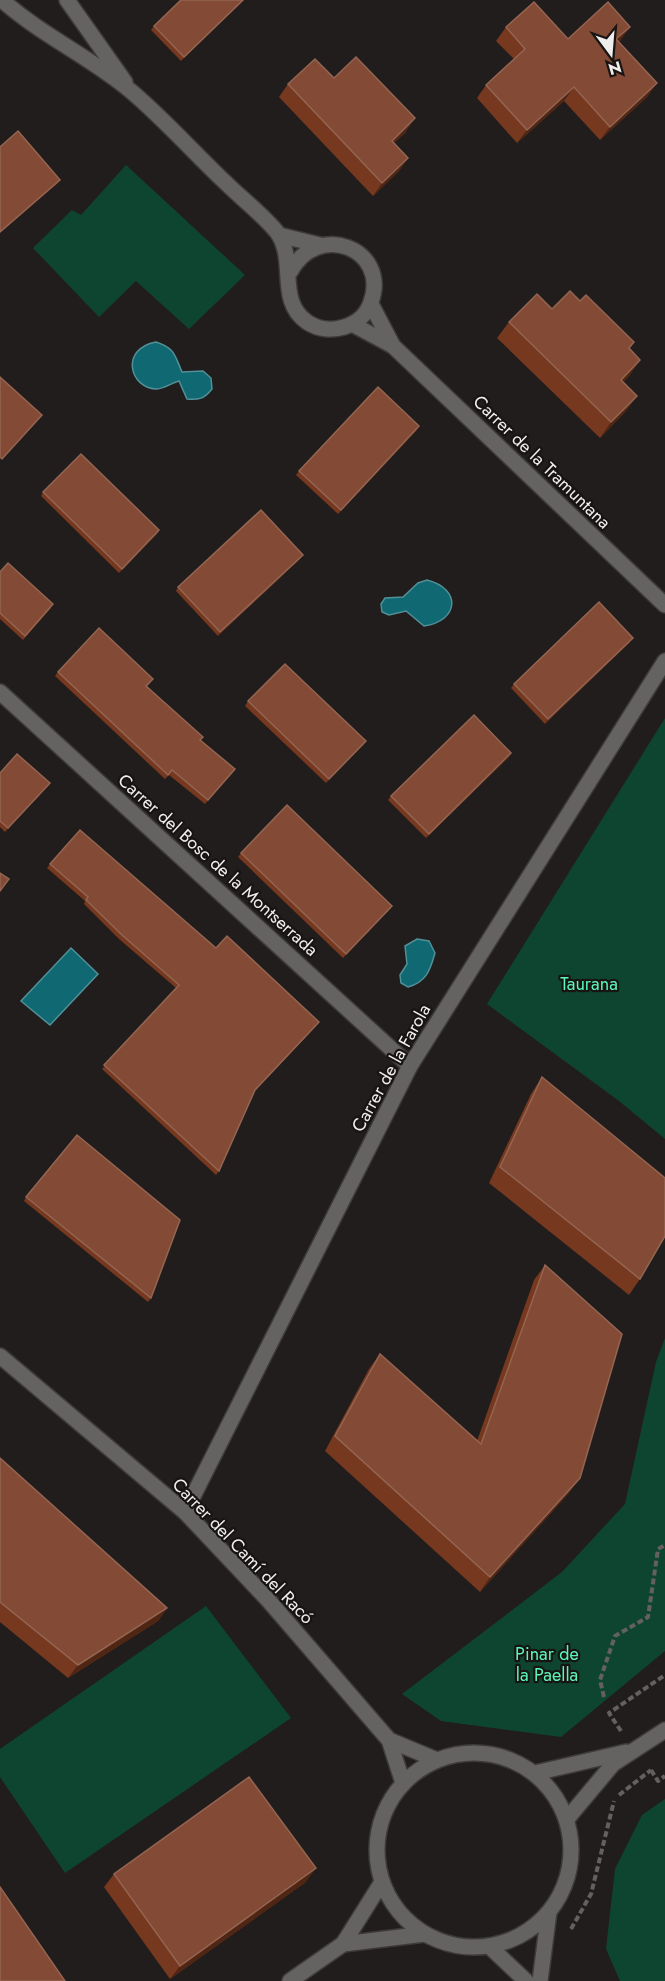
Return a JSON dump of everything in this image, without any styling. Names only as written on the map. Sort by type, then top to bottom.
[{"type":"street","points":[[67,0],[132,92]]},
{"type":"street","points":[[2,2],[132,92],[279,235],[290,272],[289,294],[298,315],[309,324],[323,329],[338,329],[352,324],[371,304],[374,277],[359,254],[334,243],[320,245],[302,255],[290,272]]},
{"type":"street","points":[[279,235],[320,245]]},
{"type":"street","name":"Carrer de la Tramuntana","points":[[371,304],[393,346]]},
{"type":"street","name":"Carrer de la Tramuntana","points":[[352,324],[393,346],[665,605]]},
{"type":"street","name":"Carrer de la Farola","points":[[185,1512],[410,1066],[665,661]]},
{"type":"street","name":"Carrer del Bosc de la Montserrada","points":[[0,692],[410,1066]]},
{"type":"street","name":"Carrer del Camí del Racó","points":[[0,1356],[185,1512],[269,1601],[389,1740],[403,1783]]},
{"type":"street","points":[[567,1819],[613,1764],[665,1730]]},
{"type":"street","name":"Carrer del Camí del Racó","points":[[389,1740],[437,1760]]},
{"type":"street","points":[[535,1773],[635,1750]]},
{"type":"street","points":[[457,1754],[498,1755],[535,1773],[554,1794],[567,1819],[571,1835],[570,1868],[558,1899],[549,1912],[522,1935],[489,1946],[467,1947],[445,1943],[425,1934],[399,1912],[382,1882],[377,1856],[379,1830],[392,1797],[403,1783],[419,1770],[437,1760],[457,1754]]},
{"type":"street","points":[[290,1981],[343,1944],[382,1882]]},
{"type":"street","points":[[540,1981],[549,1912]]},
{"type":"street","points":[[343,1944],[425,1934]]},
{"type":"street","points":[[489,1946],[526,1981]]},
{"type":"path","points":[[604,1697],[600,1680],[615,1636],[648,1617],[658,1549],[665,1545]]},
{"type":"path","points":[[569,1932],[591,1894],[615,1799],[651,1770]]},
{"type":"green space","points":[[126,165],[245,275],[189,329],[136,281],[99,317],[33,248],[72,210],[81,215]]},
{"type":"green space","name":"Taurana","points":[[665,718],[665,1139],[619,1101],[487,1004]]},
{"type":"green space","name":"Pinar de la Paella","points":[[665,1338],[665,1651],[561,1737],[441,1721],[402,1694],[562,1572],[625,1504],[656,1362]]},
{"type":"green space","points":[[206,1606],[291,1718],[65,1873],[0,1777],[0,1749]]},
{"type":"green space","points":[[665,1799],[665,1981],[620,1981],[606,1949],[615,1869],[642,1815]]},
{"type":"water","points":[[156,342],[171,350],[182,372],[203,371],[211,378],[212,389],[204,397],[187,399],[179,381],[157,389],[140,383],[132,368],[133,360],[144,346]]},
{"type":"water","points":[[427,580],[438,584],[451,597],[450,612],[444,618],[424,626],[406,611],[389,615],[382,612],[381,604],[385,598],[403,597],[418,583]]},
{"type":"water","points":[[417,939],[429,941],[435,953],[423,979],[408,987],[401,983],[400,975],[407,964],[405,946]]},
{"type":"water","points":[[71,948],[98,974],[50,1025],[21,1001]]},
{"type":"building","points":[[181,0],[243,0],[184,57],[154,26]]},
{"type":"building","points":[[534,2],[568,39],[608,2],[630,27],[616,39],[657,83],[610,127],[574,87],[527,130],[486,85],[525,49],[506,27]]},
{"type":"building","points":[[356,57],[415,118],[392,141],[408,158],[382,183],[288,84],[315,59],[334,78]]},
{"type":"building","points":[[18,131],[60,180],[0,232],[0,147]]},
{"type":"building","points":[[570,291],[580,301],[586,295],[634,342],[629,348],[640,360],[621,380],[637,396],[611,422],[509,322],[537,294],[552,309]]},
{"type":"building","points":[[0,377],[42,415],[2,459],[0,457]]},
{"type":"building","points":[[378,387],[419,426],[341,510],[299,471]]},
{"type":"building","points":[[81,454],[159,530],[122,569],[43,492]]},
{"type":"building","points":[[261,510],[303,555],[220,632],[178,587]]},
{"type":"building","points":[[8,563],[53,604],[25,636],[0,613],[0,572]]},
{"type":"building","points":[[599,602],[633,638],[548,719],[514,684]]},
{"type":"building","points":[[99,628],[153,679],[146,686],[203,737],[200,740],[235,769],[208,800],[172,770],[168,775],[58,672]]},
{"type":"building","points":[[285,664],[366,741],[329,779],[248,701]]},
{"type":"building","points":[[474,715],[511,753],[429,834],[391,796]]},
{"type":"building","points":[[17,754],[50,783],[8,828],[0,821],[0,773]]},
{"type":"building","points":[[287,805],[392,906],[346,954],[241,853]]},
{"type":"building","points":[[80,830],[216,948],[227,936],[319,1022],[255,1090],[219,1171],[104,1065],[179,985],[122,935],[86,900],[88,897],[50,864]]},
{"type":"building","points":[[0,873],[9,879],[0,891]]},
{"type":"building","points":[[542,1077],[665,1178],[665,1236],[640,1279],[500,1167]]},
{"type":"building","points":[[77,1135],[180,1220],[151,1298],[26,1197]]},
{"type":"building","points":[[545,1265],[622,1334],[580,1478],[490,1577],[335,1436],[380,1354],[481,1444]]},
{"type":"building","points":[[0,1458],[167,1608],[78,1665],[0,1602]]},
{"type":"building","points":[[249,1777],[316,1868],[180,1966],[114,1874]]},
{"type":"building","points":[[0,1887],[65,1981],[0,1981]]}]
